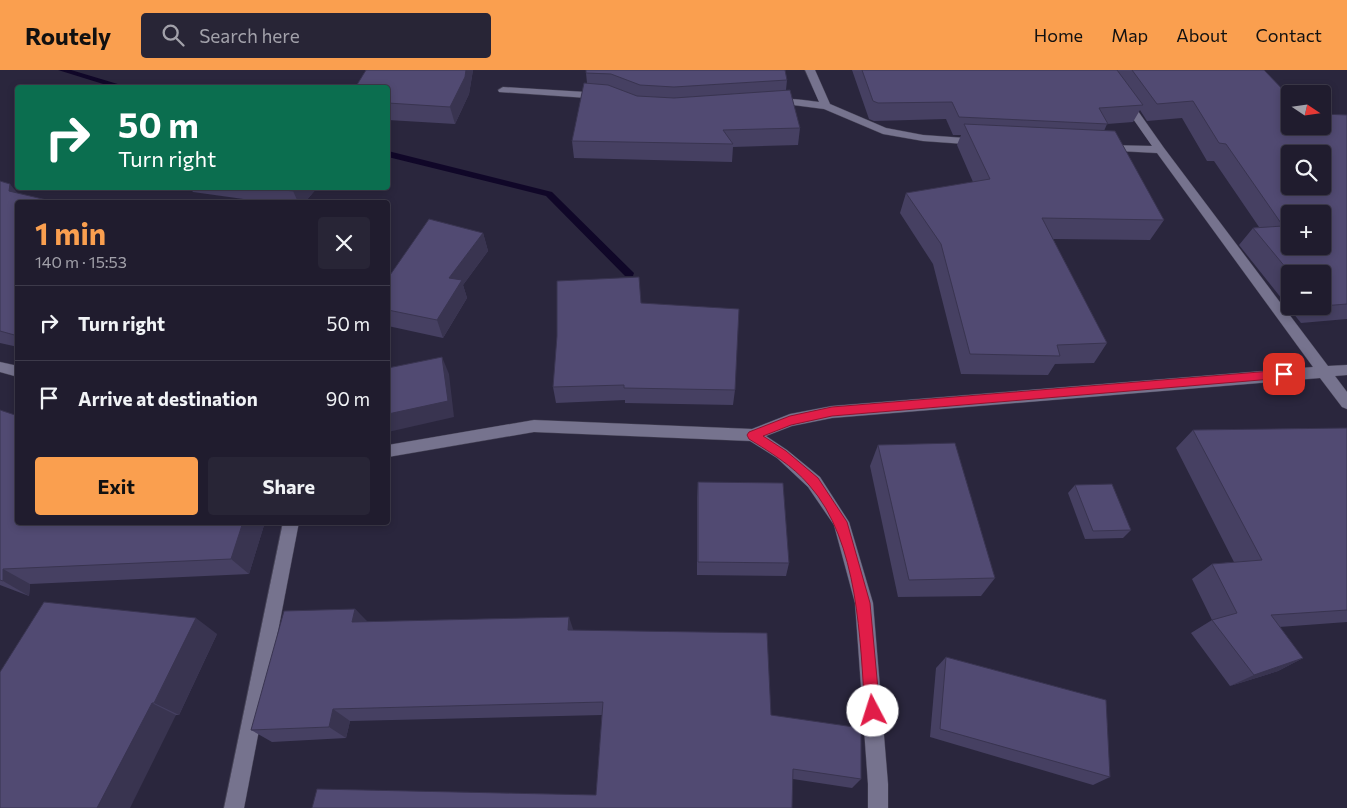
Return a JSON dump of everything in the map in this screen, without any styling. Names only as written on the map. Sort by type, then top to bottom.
[{"type":"street","points":[[810,70],[826,106]]},
{"type":"street","points":[[1104,70],[1160,150],[1347,403]]},
{"type":"street","points":[[504,90],[612,97]]},
{"type":"street","points":[[764,104],[793,102],[826,106],[883,131],[923,138],[988,142]]},
{"type":"street","points":[[1093,147],[1160,150]]},
{"type":"street","points":[[0,367],[15,371]]},
{"type":"street","points":[[390,451],[534,426],[753,435],[790,420],[832,412],[1347,370]]},
{"type":"street","points":[[753,435],[782,454],[814,482],[841,522],[864,603],[878,784],[878,808]]},
{"type":"street","points":[[234,808],[290,525]]},
{"type":"building","points":[[366,70],[466,70],[465,77],[450,107],[390,103],[390,85],[357,85]]},
{"type":"building","points":[[586,70],[785,70],[787,80],[674,87],[640,85],[611,74],[586,73]]},
{"type":"building","points":[[862,70],[1117,70],[1143,105],[1099,108],[1108,124],[959,117],[952,102],[878,103],[873,101]]},
{"type":"building","points":[[1132,70],[1264,70],[1281,88],[1281,135],[1331,135],[1331,114],[1347,115],[1347,304],[1331,305],[1331,265],[1284,265],[1253,228],[1281,226],[1281,255],[1331,255],[1331,205],[1281,205],[1281,223],[1226,144],[1219,143],[1193,101],[1157,104]]},
{"type":"building","points":[[584,83],[608,85],[637,96],[674,98],[790,90],[800,128],[723,130],[733,144],[572,141]]},
{"type":"building","points":[[964,124],[1115,131],[1164,220],[1042,218],[1107,343],[1057,345],[1060,356],[970,354],[941,244],[906,193],[990,179]]},
{"type":"building","points":[[0,181],[10,184],[9,191],[47,200],[15,200],[15,335],[0,331]]},
{"type":"building","points":[[429,219],[483,233],[449,278],[462,280],[437,320],[390,310],[390,275]]},
{"type":"building","points":[[639,277],[641,303],[739,309],[735,390],[624,388],[624,385],[553,387],[557,336],[557,281]]},
{"type":"building","points":[[442,357],[448,401],[390,414],[390,368]]},
{"type":"building","points":[[0,410],[15,415],[15,525],[242,525],[231,559],[3,569],[3,581],[0,580]]},
{"type":"building","points":[[1347,428],[1347,610],[1271,615],[1303,658],[1254,675],[1212,620],[1237,613],[1212,564],[1262,560],[1193,430]]},
{"type":"building","points":[[955,443],[995,578],[909,580],[878,445]]},
{"type":"building","points":[[698,482],[783,483],[789,563],[698,562]]},
{"type":"building","points":[[1112,484],[1131,530],[1093,531],[1075,485]]},
{"type":"building","points":[[44,602],[196,618],[154,703],[152,703],[97,808],[0,808],[0,672]]},
{"type":"building","points":[[355,609],[352,622],[569,617],[568,630],[767,633],[771,715],[861,728],[861,779],[793,769],[792,808],[312,808],[317,789],[596,795],[603,702],[333,709],[329,727],[251,730],[284,611]]},
{"type":"building","points":[[946,657],[1106,700],[1110,777],[940,729]]},
{"type":"waterway","points":[[62,70],[116,85]]},
{"type":"waterway","points":[[390,154],[549,194],[629,273]]},
{"type":"route","points":[[873,711],[864,603],[841,522],[814,482],[782,454],[753,435],[790,420],[832,412],[1284,374]]}]
